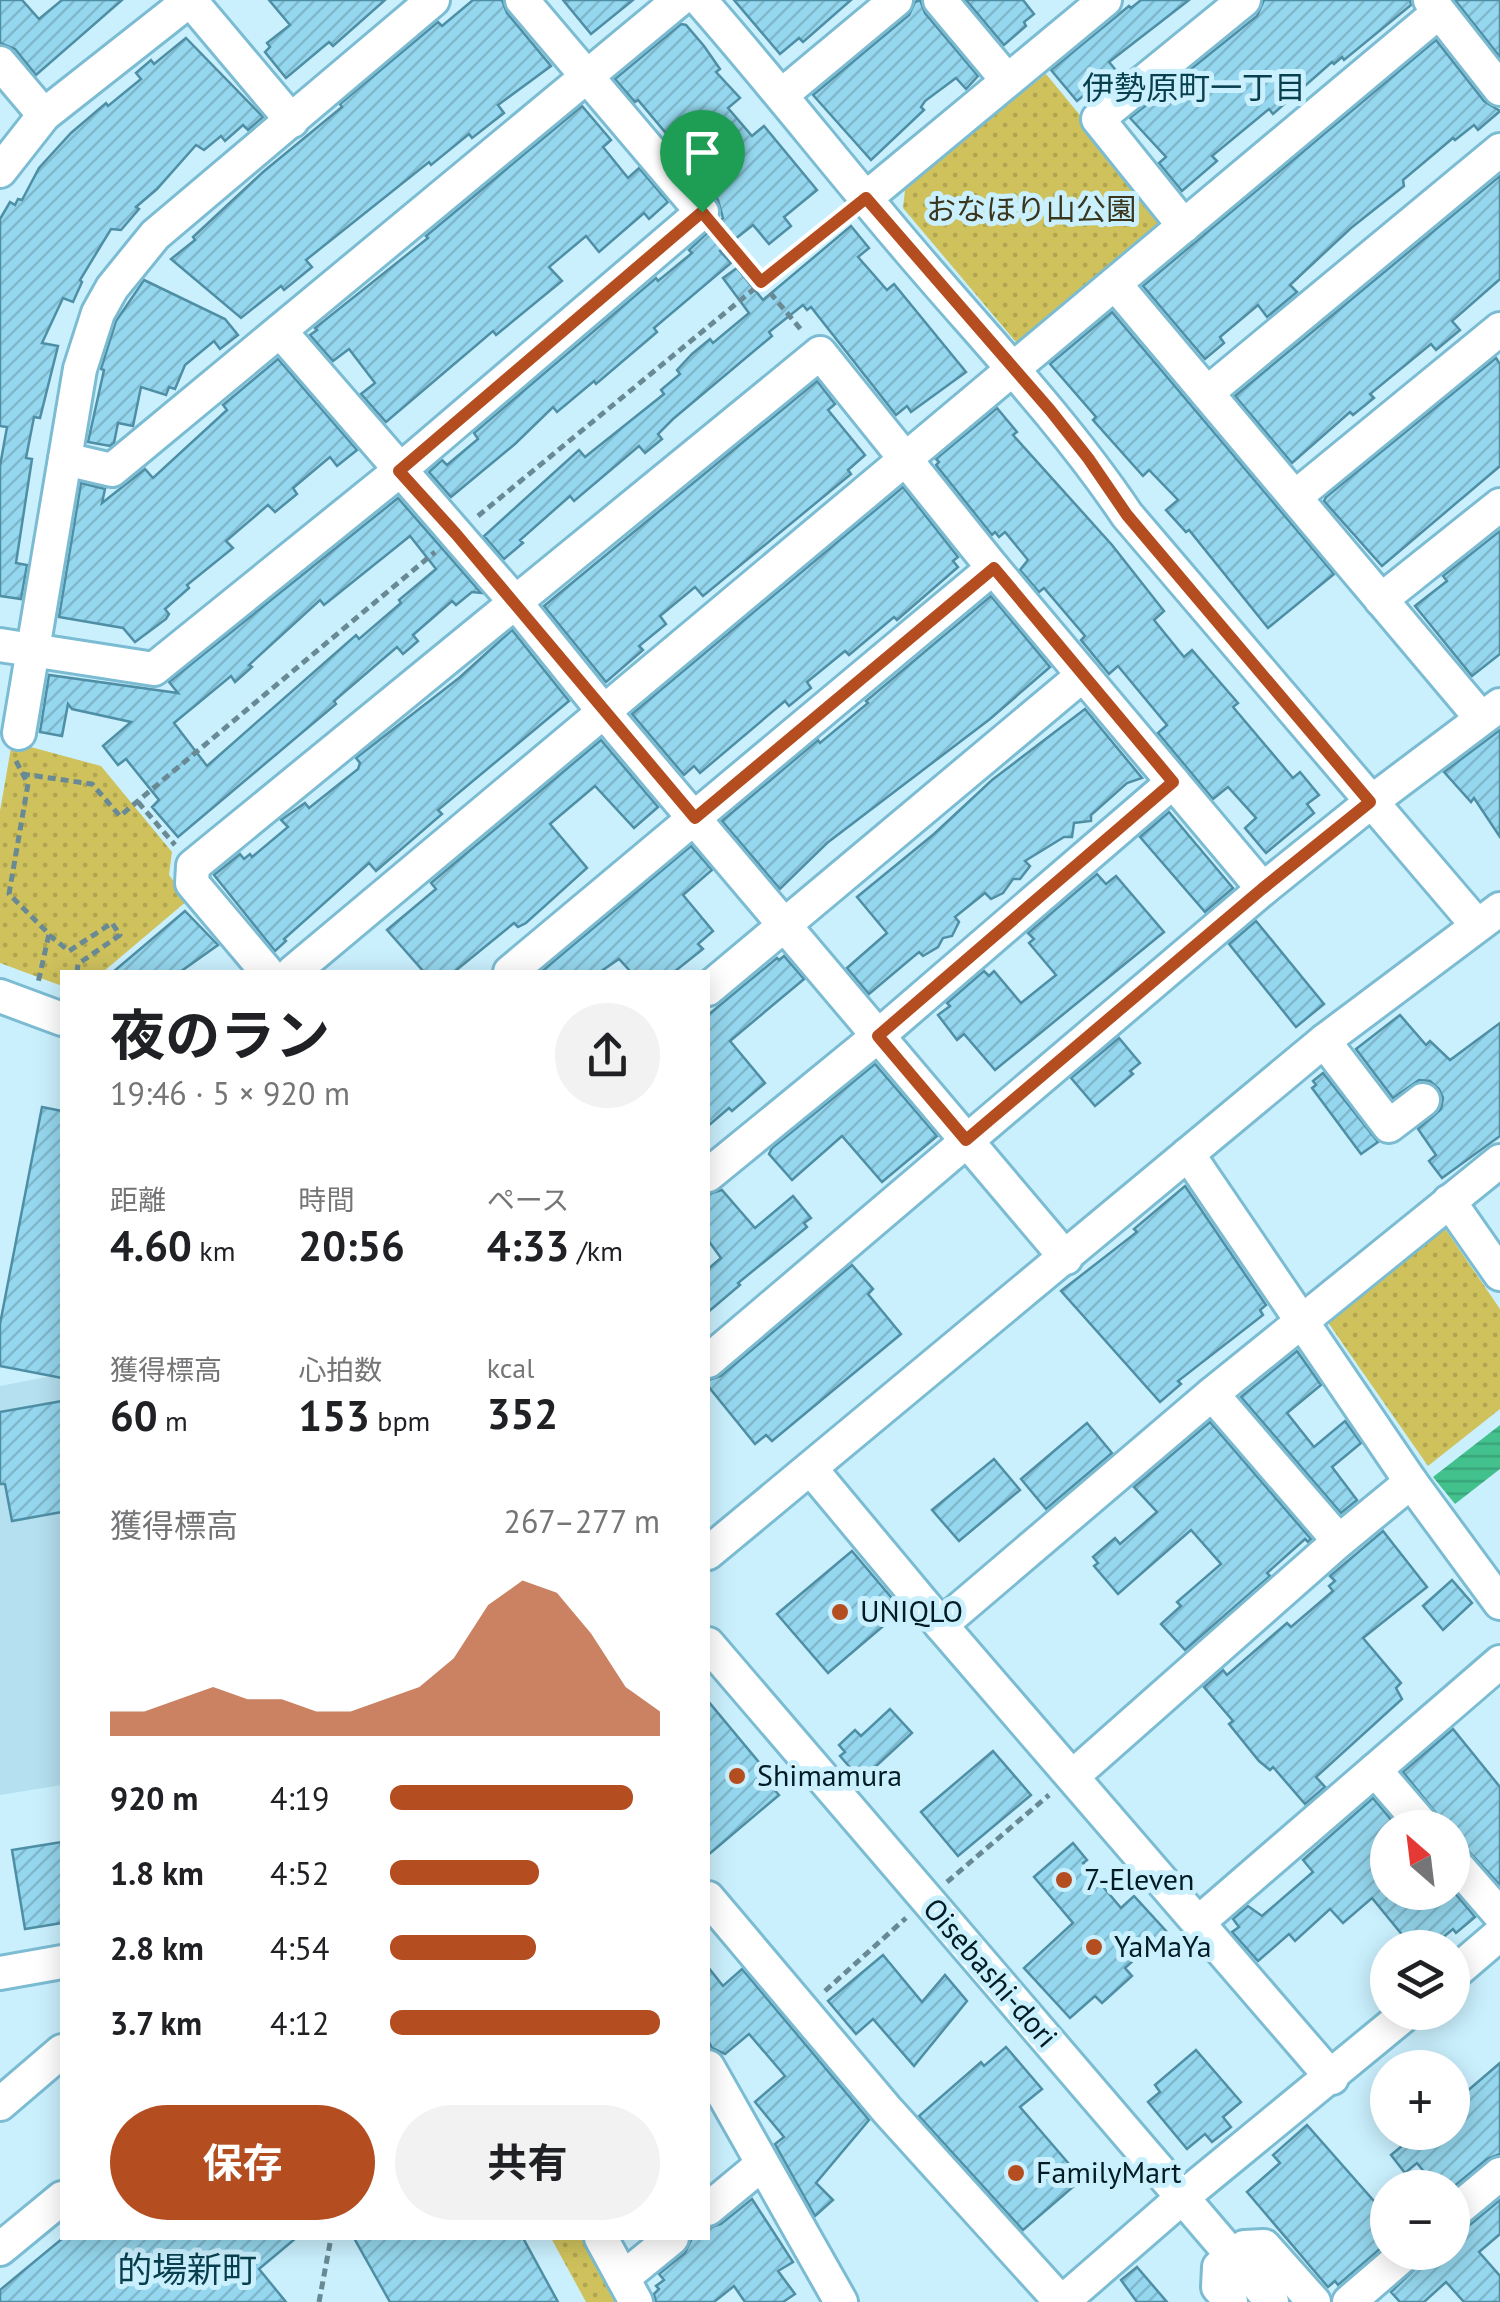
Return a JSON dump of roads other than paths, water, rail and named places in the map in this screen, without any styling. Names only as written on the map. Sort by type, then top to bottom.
[{"type":"street","points":[[0,171],[44,115],[190,0],[292,120]]},
{"type":"street","points":[[18,733],[80,369],[98,313],[112,288],[155,235],[433,0]]},
{"type":"street","points":[[0,645],[154,669],[399,471],[702,212],[522,0]]},
{"type":"street","points":[[65,458],[112,470],[680,0]]},
{"type":"street","points":[[700,0],[1088,458],[1127,515],[1370,802],[1488,917],[1324,1041],[710,1552]]},
{"type":"street","points":[[782,94],[896,0]]},
{"type":"street","points":[[940,0],[1007,80]]},
{"type":"street","points":[[866,198],[1105,0]]},
{"type":"street","points":[[1184,226],[1098,119],[1244,0]]},
{"type":"street","points":[[295,970],[1014,370],[1435,6],[1500,89]]},
{"type":"street","points":[[0,63],[44,115]]},
{"type":"street","points":[[1207,393],[1500,150]]},
{"type":"street","points":[[710,1359],[1262,889],[1491,712],[1381,600],[1115,284]]},
{"type":"street","points":[[1295,497],[1500,329]]},
{"type":"street","points":[[280,331],[516,603],[1066,1258]]},
{"type":"street","points":[[265,970],[192,883],[193,866],[820,352],[1262,889]]},
{"type":"street","points":[[1381,600],[1500,505]]},
{"type":"street","points":[[512,970],[994,568]]},
{"type":"street","points":[[710,987],[1083,676]]},
{"type":"street","points":[[710,1173],[878,1036],[1173,782]]},
{"type":"street","points":[[0,996],[60,1018]]},
{"type":"street","points":[[1324,1041],[1389,1126],[1423,1100]]},
{"type":"street","points":[[1188,1154],[1412,1482],[1500,1603]]},
{"type":"street","points":[[941,1625],[1212,1394],[1500,1161]]},
{"type":"street","points":[[1450,1201],[1500,1274]]},
{"type":"street","points":[[1212,1394],[1339,1541]]},
{"type":"street","points":[[811,1469],[1332,2078]]},
{"type":"street","points":[[1072,1776],[1339,1541],[1412,1482]]},
{"type":"street","name":"Oisebashi-dori","points":[[710,1646],[1272,2302]]},
{"type":"street","points":[[1199,1922],[1500,1662]]},
{"type":"street","points":[[1375,1770],[1409,1810]]},
{"type":"street","points":[[1470,1881],[1500,1915]]},
{"type":"street","points":[[710,1900],[888,2110],[1061,2302],[1387,2030]]},
{"type":"street","points":[[1470,1959],[1500,1934]]},
{"type":"street","points":[[0,1973],[60,1962]]},
{"type":"street","points":[[0,2104],[60,2053]]},
{"type":"street","points":[[710,2071],[841,2302]]},
{"type":"street","points":[[710,2207],[760,2165]]},
{"type":"street","points":[[1470,2199],[1500,2174]]},
{"type":"street","points":[[0,2249],[60,2200]]},
{"type":"street","points":[[603,2240],[630,2290],[670,2240]]},
{"type":"street","points":[[1231,2302],[1218,2287],[1219,2266],[1244,2246],[1264,2246],[1314,2302]]},
{"type":"street","points":[[1349,2302],[1387,2270]]},
{"type":"place","name":"UNIQLO","points":[[840,1612]]},
{"type":"place","name":"Shimamura","points":[[737,1776]]},
{"type":"place","name":"7-Eleven","points":[[1064,1880]]},
{"type":"place","name":"YaMaYa","points":[[1094,1947]]},
{"type":"place","name":"FamilyMart","points":[[1016,2173]]},
{"type":"district","name":"伊勢原町一丁目","points":[[1194,88]]},
{"type":"district","name":"的場新町","points":[[187,2270]]},
{"type":"park label","name":"おなほり山公園","points":[[1031,210]]}]
